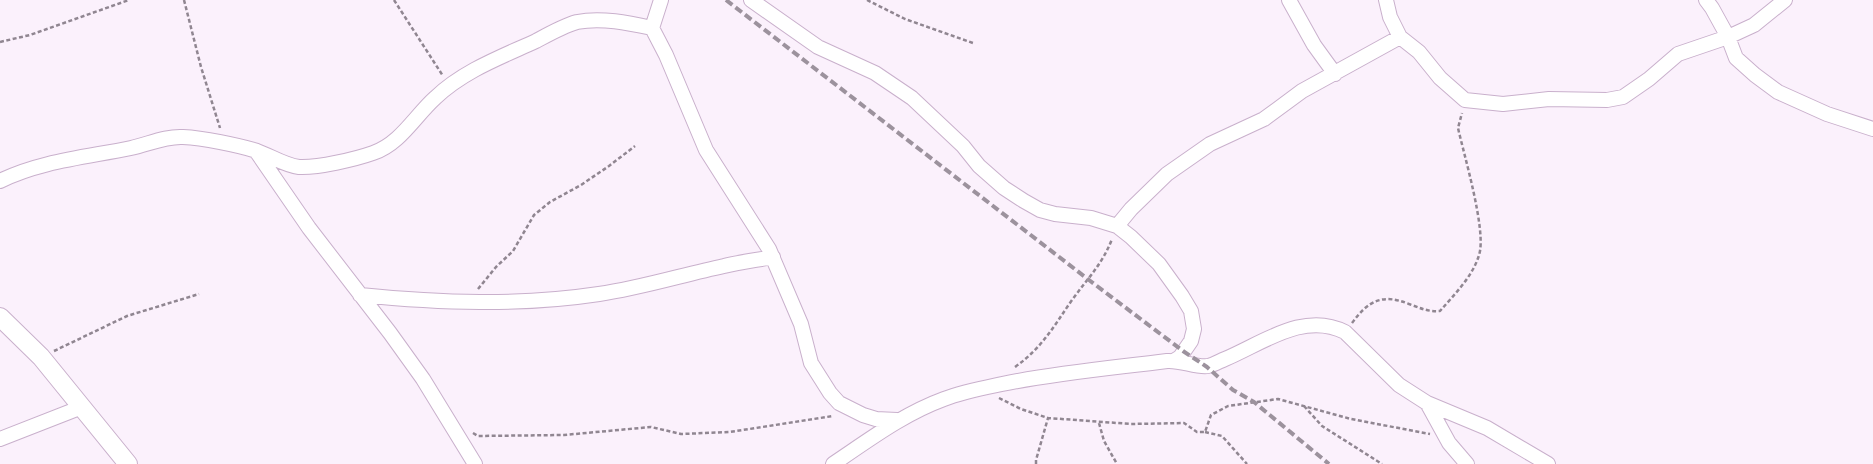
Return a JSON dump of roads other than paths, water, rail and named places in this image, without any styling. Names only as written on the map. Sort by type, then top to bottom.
[{"type":"street","points":[[661,0],[652,28],[666,55],[706,150],[748,214],[773,258],[801,324],[811,363],[830,393],[839,403],[876,419],[897,420]]},
{"type":"street","points":[[751,0],[818,47],[875,73],[912,98],[963,146],[978,166],[1004,188],[1024,201],[1040,210],[1091,218],[1117,226],[1159,264],[1191,312],[1194,329],[1191,341],[1180,357],[1175,360]]},
{"type":"street","points":[[1289,0],[1314,45],[1334,74]]},
{"type":"street","points":[[1386,0],[1390,17],[1400,37],[1419,52],[1440,78],[1465,100],[1504,104],[1549,99],[1608,100],[1623,97],[1649,80],[1678,54],[1728,37],[1754,25],[1785,0]]},
{"type":"street","points":[[1706,0],[1728,37],[1736,58],[1744,67],[1778,92],[1827,114],[1873,130]]},
{"type":"street","points":[[0,181],[42,166],[134,147],[167,138],[183,137],[225,144],[256,151],[299,167],[319,165],[375,152],[397,138],[434,98],[449,86],[487,63],[577,22],[619,22],[652,28]]},
{"type":"street","points":[[1117,226],[1131,209],[1167,174],[1210,144],[1264,119],[1302,91],[1400,37]]},
{"type":"street","points":[[256,151],[309,228],[395,340],[451,423],[475,464]]},
{"type":"street","points":[[360,295],[468,302],[536,302],[599,294],[654,284],[725,266],[773,258]]},
{"type":"street","points":[[0,317],[41,357],[128,464]]},
{"type":"street","points":[[833,464],[897,420],[944,399],[980,389],[1034,378],[1175,360],[1207,367],[1281,332],[1304,325],[1321,325],[1337,328],[1345,332],[1399,385],[1427,403],[1487,428],[1548,464]]},
{"type":"street","points":[[1427,403],[1449,443],[1467,464]]},
{"type":"street","points":[[0,440],[82,407]]},
{"type":"railway","points":[[726,0],[1089,280],[1207,367],[1233,390],[1254,402],[1329,464]]}]
